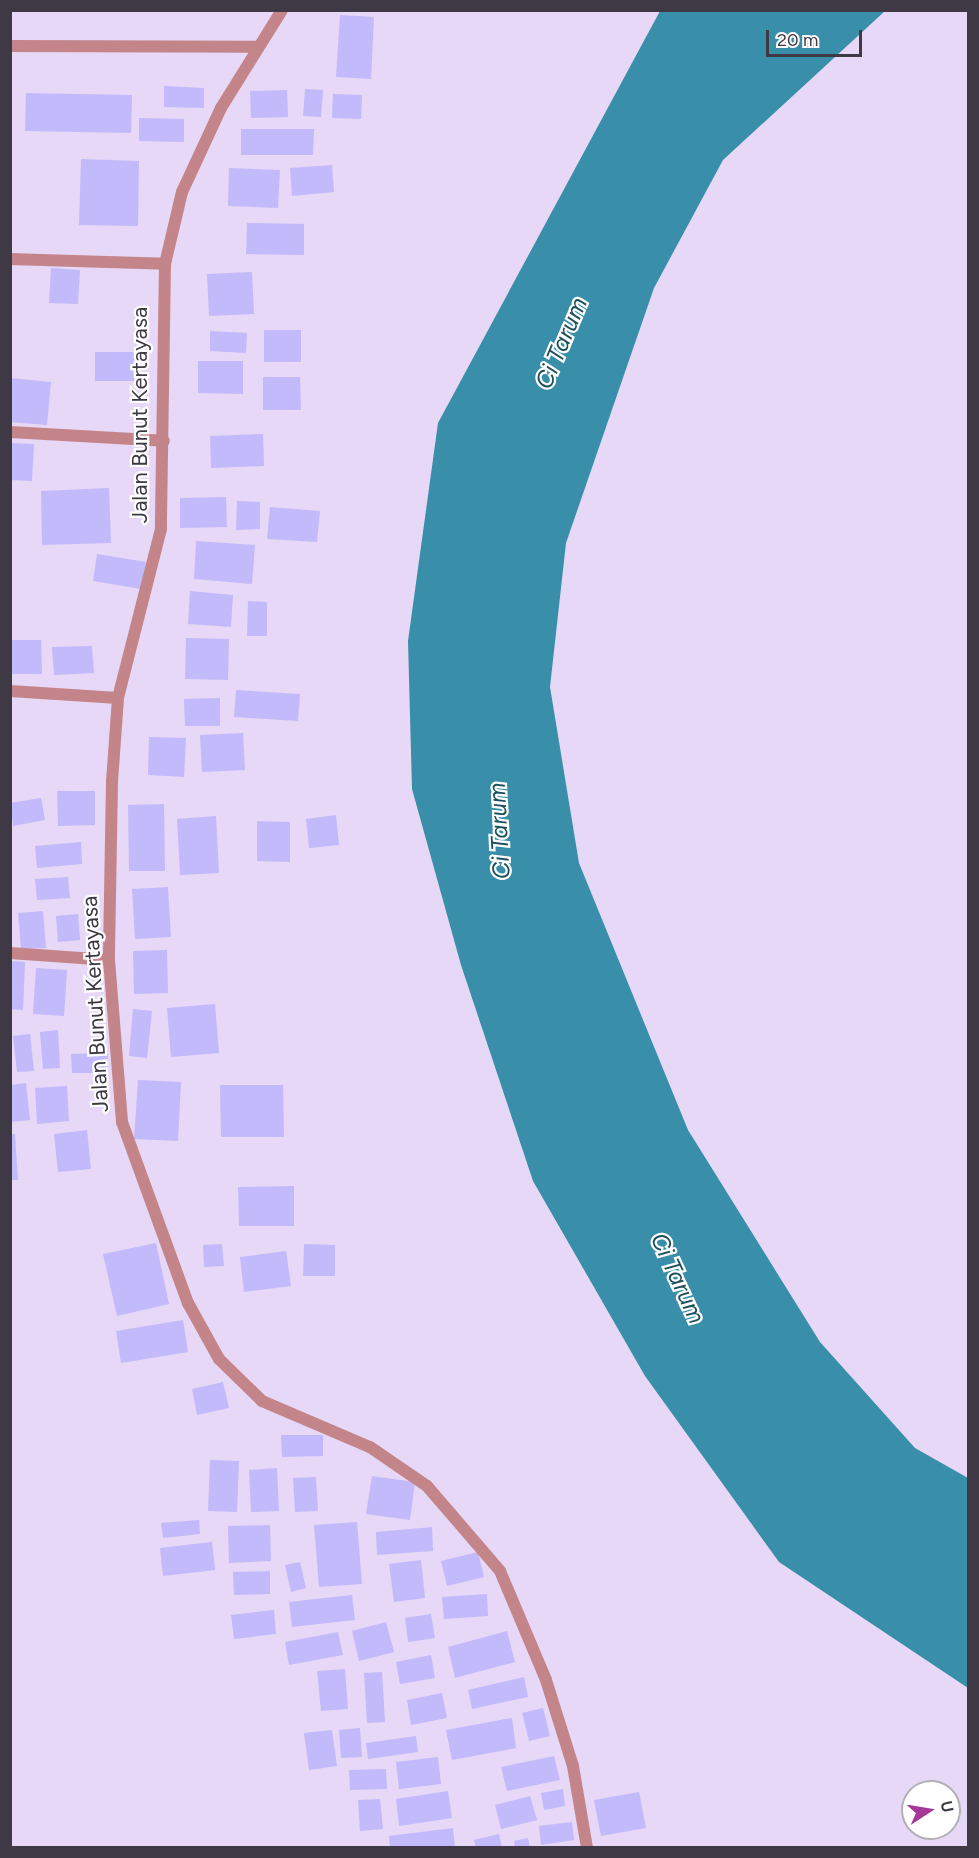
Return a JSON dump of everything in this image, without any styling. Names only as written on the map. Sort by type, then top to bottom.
[{"type":"street","name":"Jalan Bunut Kertayasa","points":[[282,10],[221,108],[182,192],[165,264],[161,529],[118,698],[109,960],[122,1122],[188,1302],[219,1359],[262,1401],[370,1447],[427,1486],[500,1571],[550,1691],[573,1766],[587,1848]]},
{"type":"street","points":[[10,46],[257,47]]},
{"type":"street","points":[[10,259],[165,264]]},
{"type":"street","points":[[10,432],[164,441]]},
{"type":"street","points":[[10,691],[118,698]]},
{"type":"street","points":[[10,954],[109,960]]},
{"type":"water","name":"Ci Tarum","points":[[660,11],[885,11],[723,160],[654,288],[566,543],[550,687],[579,863],[688,1130],[820,1342],[915,1448],[968,1478],[968,1688],[779,1562],[645,1376],[533,1181],[461,965],[412,789],[408,641],[438,423]]},
{"type":"building","points":[[340,15],[374,17],[371,79],[336,77]]},
{"type":"building","points":[[164,86],[204,88],[204,108],[164,107]]},
{"type":"building","points":[[305,89],[323,90],[321,117],[303,116]]},
{"type":"building","points":[[287,90],[288,117],[251,118],[250,91]]},
{"type":"building","points":[[26,93],[132,95],[131,133],[25,131]]},
{"type":"building","points":[[333,94],[362,95],[361,119],[332,118]]},
{"type":"building","points":[[139,118],[184,119],[184,142],[139,141]]},
{"type":"building","points":[[241,129],[314,129],[313,155],[241,155]]},
{"type":"building","points":[[81,159],[139,161],[138,226],[79,225]]},
{"type":"building","points":[[332,165],[334,192],[292,196],[290,168]]},
{"type":"building","points":[[229,168],[280,170],[278,208],[228,206]]},
{"type":"building","points":[[247,223],[304,224],[304,255],[246,254]]},
{"type":"building","points":[[51,268],[80,270],[78,304],[49,303]]},
{"type":"building","points":[[252,272],[254,314],[209,316],[207,274]]},
{"type":"building","points":[[264,330],[301,330],[301,362],[264,362]]},
{"type":"building","points":[[210,331],[247,333],[246,353],[210,351]]},
{"type":"building","points":[[95,352],[140,352],[140,381],[95,381]]},
{"type":"building","points":[[198,361],[243,361],[243,394],[198,393]]},
{"type":"building","points":[[263,377],[300,377],[301,410],[263,410]]},
{"type":"building","points":[[10,378],[51,382],[47,425],[10,422]]},
{"type":"building","points":[[263,434],[264,466],[211,468],[210,436]]},
{"type":"building","points":[[10,443],[34,444],[32,481],[10,480]]},
{"type":"building","points":[[109,488],[111,543],[42,545],[41,491]]},
{"type":"building","points":[[226,497],[227,527],[180,528],[180,498]]},
{"type":"building","points":[[237,501],[260,502],[260,529],[236,530]]},
{"type":"building","points":[[270,507],[320,511],[317,542],[267,539]]},
{"type":"building","points":[[196,541],[255,545],[252,584],[194,579]]},
{"type":"building","points":[[97,554],[146,562],[141,589],[93,581]]},
{"type":"building","points":[[190,591],[233,595],[231,627],[188,624]]},
{"type":"building","points":[[248,601],[267,602],[267,636],[247,636]]},
{"type":"building","points":[[186,638],[229,639],[228,680],[185,679]]},
{"type":"building","points":[[10,640],[41,640],[42,674],[10,674]]},
{"type":"building","points":[[92,646],[94,673],[54,675],[52,647]]},
{"type":"building","points":[[236,690],[300,694],[298,721],[234,717]]},
{"type":"building","points":[[220,698],[220,726],[185,726],[184,699]]},
{"type":"building","points":[[243,733],[245,770],[202,772],[200,735]]},
{"type":"building","points":[[149,737],[186,738],[184,777],[148,775]]},
{"type":"building","points":[[57,791],[95,791],[95,825],[58,826]]},
{"type":"building","points":[[41,798],[45,820],[13,826],[10,803]]},
{"type":"building","points":[[164,804],[165,871],[129,871],[128,805]]},
{"type":"building","points":[[336,815],[339,845],[309,848],[306,819]]},
{"type":"building","points":[[216,816],[219,873],[180,875],[177,819]]},
{"type":"building","points":[[257,821],[290,822],[290,862],[257,861]]},
{"type":"building","points":[[81,842],[82,864],[37,868],[35,846]]},
{"type":"building","points":[[68,877],[70,898],[37,900],[35,879]]},
{"type":"building","points":[[168,887],[171,937],[135,939],[132,889]]},
{"type":"building","points":[[43,911],[46,948],[21,949],[18,913]]},
{"type":"building","points":[[78,914],[80,940],[58,942],[56,916]]},
{"type":"building","points":[[167,950],[168,993],[134,994],[133,951]]},
{"type":"building","points":[[10,961],[25,962],[23,1010],[10,1009]]},
{"type":"building","points":[[36,968],[67,970],[64,1016],[33,1014]]},
{"type":"building","points":[[215,1004],[219,1053],[171,1057],[167,1008]]},
{"type":"building","points":[[133,1009],[152,1011],[147,1058],[129,1056]]},
{"type":"building","points":[[58,1030],[60,1068],[43,1069],[40,1032]]},
{"type":"building","points":[[30,1034],[34,1071],[17,1072],[13,1036]]},
{"type":"building","points":[[108,1053],[108,1073],[72,1073],[71,1054]]},
{"type":"building","points":[[138,1080],[181,1082],[178,1141],[134,1139]]},
{"type":"building","points":[[26,1083],[30,1120],[10,1122],[10,1085]]},
{"type":"building","points":[[220,1085],[283,1085],[284,1137],[221,1137]]},
{"type":"building","points":[[67,1086],[69,1121],[37,1124],[35,1088]]},
{"type":"building","points":[[87,1130],[91,1169],[58,1172],[54,1134]]},
{"type":"building","points":[[10,1134],[15,1134],[18,1180],[10,1180]]},
{"type":"building","points":[[294,1186],[294,1226],[239,1226],[238,1187]]},
{"type":"building","points":[[156,1243],[169,1304],[117,1316],[103,1254]]},
{"type":"building","points":[[222,1244],[224,1266],[204,1267],[203,1245]]},
{"type":"building","points":[[304,1244],[335,1245],[335,1276],[303,1276]]},
{"type":"building","points":[[286,1251],[291,1286],[244,1292],[240,1257]]},
{"type":"building","points":[[183,1320],[188,1352],[121,1363],[116,1331]]},
{"type":"building","points":[[223,1382],[229,1408],[197,1415],[192,1389]]},
{"type":"building","points":[[281,1435],[323,1435],[323,1456],[282,1457]]},
{"type":"building","points":[[210,1460],[239,1461],[237,1512],[208,1511]]},
{"type":"building","points":[[277,1468],[279,1511],[251,1512],[249,1470]]},
{"type":"building","points":[[372,1476],[415,1482],[410,1520],[366,1514]]},
{"type":"building","points":[[316,1477],[318,1511],[295,1512],[293,1478]]},
{"type":"building","points":[[199,1520],[200,1534],[163,1538],[161,1523]]},
{"type":"building","points":[[357,1522],[362,1584],[319,1587],[314,1525]]},
{"type":"building","points":[[270,1525],[271,1561],[229,1563],[228,1526]]},
{"type":"building","points":[[432,1527],[433,1551],[377,1555],[376,1532]]},
{"type":"building","points":[[212,1542],[215,1570],[163,1576],[160,1548]]},
{"type":"building","points":[[478,1552],[484,1577],[447,1586],[441,1561]]},
{"type":"building","points":[[421,1560],[425,1598],[394,1602],[389,1564]]},
{"type":"building","points":[[300,1562],[306,1588],[291,1592],[285,1565]]},
{"type":"building","points":[[270,1571],[270,1594],[234,1595],[233,1572]]},
{"type":"building","points":[[487,1594],[488,1616],[444,1619],[442,1597]]},
{"type":"building","points":[[352,1595],[355,1620],[292,1627],[289,1602]]},
{"type":"building","points":[[274,1610],[276,1634],[234,1639],[231,1615]]},
{"type":"building","points":[[431,1614],[435,1638],[408,1642],[405,1618]]},
{"type":"building","points":[[386,1622],[394,1652],[359,1661],[352,1631]]},
{"type":"building","points":[[507,1631],[515,1662],[455,1678],[448,1647]]},
{"type":"building","points":[[338,1632],[343,1655],[289,1665],[285,1642]]},
{"type":"building","points":[[431,1655],[435,1678],[400,1684],[396,1662]]},
{"type":"building","points":[[345,1669],[348,1709],[321,1711],[317,1671]]},
{"type":"building","points":[[382,1672],[385,1722],[367,1723],[364,1673]]},
{"type":"building","points":[[524,1677],[528,1697],[472,1709],[468,1690]]},
{"type":"building","points":[[442,1693],[447,1718],[411,1725],[407,1700]]},
{"type":"building","points":[[543,1708],[550,1736],[529,1741],[522,1713]]},
{"type":"building","points":[[512,1718],[516,1748],[452,1760],[446,1730]]},
{"type":"building","points":[[360,1728],[362,1757],[341,1758],[339,1730]]},
{"type":"building","points":[[332,1730],[337,1766],[309,1770],[304,1733]]},
{"type":"building","points":[[416,1736],[418,1752],[368,1759],[366,1743]]},
{"type":"building","points":[[554,1756],[560,1780],[507,1791],[501,1767]]},
{"type":"building","points":[[438,1757],[441,1784],[399,1789],[396,1762]]},
{"type":"building","points":[[386,1769],[387,1789],[350,1790],[349,1770]]},
{"type":"building","points":[[563,1789],[565,1806],[544,1810],[541,1793]]},
{"type":"building","points":[[448,1791],[452,1818],[399,1826],[396,1799]]},
{"type":"building","points":[[639,1792],[646,1828],[601,1836],[594,1800]]},
{"type":"building","points":[[530,1796],[537,1820],[501,1829],[495,1805]]},
{"type":"building","points":[[380,1799],[383,1829],[360,1831],[358,1800]]},
{"type":"building","points":[[572,1822],[574,1840],[541,1845],[539,1826]]},
{"type":"building","points":[[453,1828],[455,1848],[390,1848],[389,1836]]},
{"type":"building","points":[[499,1834],[502,1848],[476,1848],[474,1840]]},
{"type":"building","points":[[528,1838],[530,1848],[515,1848],[514,1841]]}]
